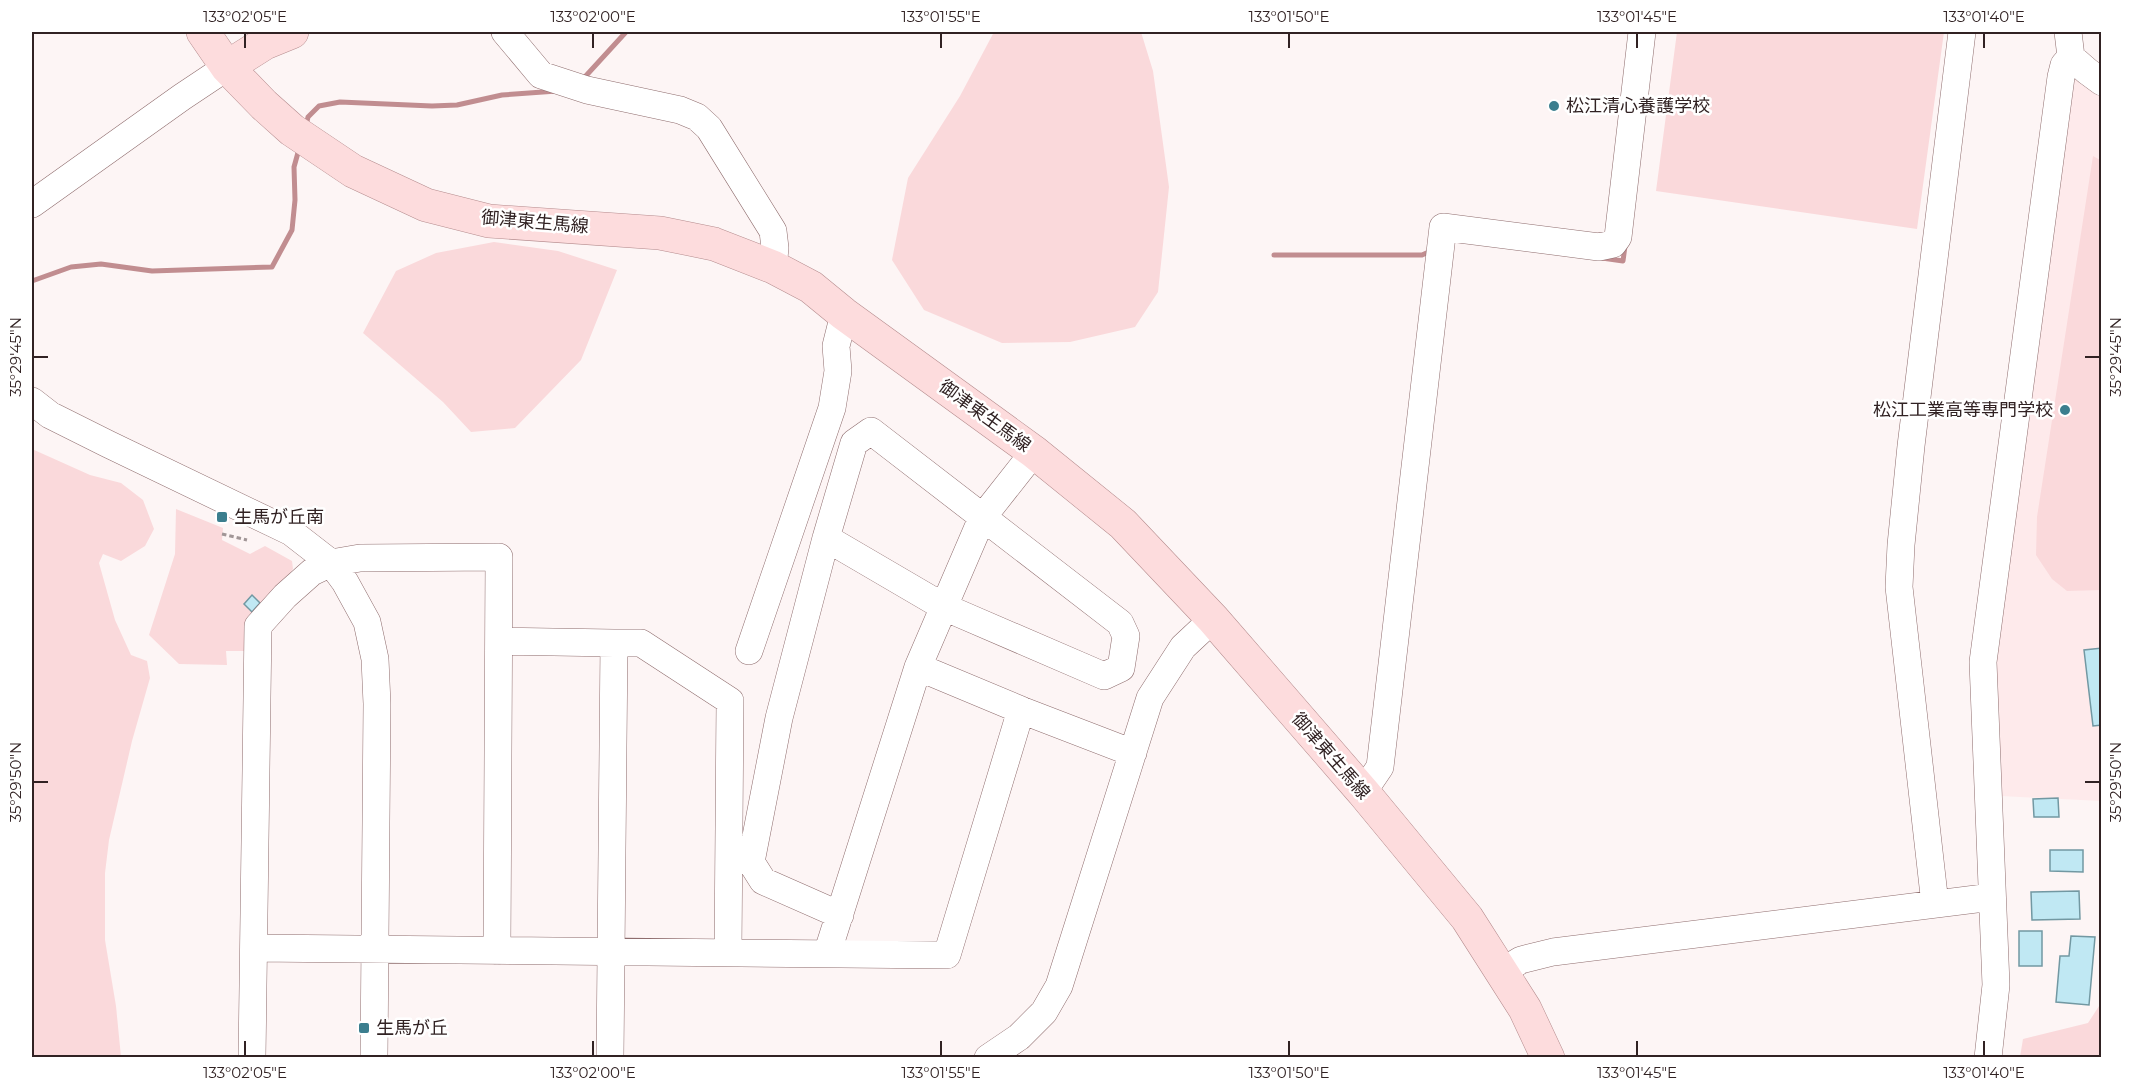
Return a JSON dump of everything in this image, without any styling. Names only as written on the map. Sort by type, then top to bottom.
[{"type":"main road","name":"御津東生馬線","points":[[203,32],[227,68],[303,137],[353,171],[426,205],[489,221],[660,233],[714,244],[773,267],[811,287],[844,314],[1034,452],[1123,524],[1213,619],[1363,792],[1467,918],[1503,971],[1525,1009],[1548,1058]]},
{"type":"main road","points":[[227,68],[265,43],[292,32]]},
{"type":"street","points":[[505,32],[541,75],[588,90],[680,110],[697,117],[710,128],[773,231],[775,248],[773,267]]},
{"type":"street","points":[[1363,792],[1380,767],[1443,227],[1599,247],[1613,244],[1618,237],[1642,32]]},
{"type":"street","points":[[1935,904],[1899,587],[1911,446],[1962,32]]},
{"type":"street","points":[[2069,44],[2086,71],[2102,82]]},
{"type":"street","points":[[1988,1058],[1996,985],[1983,662],[2061,77],[2069,44]]},
{"type":"street","points":[[32,204],[182,97],[227,68]]},
{"type":"street","points":[[749,651],[832,408],[838,371],[836,346],[844,314]]},
{"type":"street","points":[[32,400],[50,415],[291,532],[331,563],[345,582],[367,622],[375,659],[374,1058]]},
{"type":"street","points":[[826,538],[944,607],[1104,676],[1121,668],[1126,636],[1120,623],[871,431],[854,443],[826,538],[779,718],[751,862],[763,880],[840,915]]},
{"type":"street","points":[[827,954],[918,667],[982,518],[1034,452]]},
{"type":"street","points":[[252,1058],[258,626],[285,596],[312,572],[331,563],[360,558],[499,557],[497,951]]},
{"type":"street","points":[[988,1058],[1019,1037],[1044,1012],[1059,986],[1150,698],[1183,646],[1213,619]]},
{"type":"street","points":[[499,641],[641,643],[730,701],[728,953]]},
{"type":"street","points":[[610,1058],[614,644]]},
{"type":"street","points":[[918,667],[1133,753]]},
{"type":"street","points":[[254,948],[947,955],[1021,710]]},
{"type":"street","points":[[1503,971],[1521,960],[1553,952],[1992,897]]},
{"type":"path","points":[[222,534],[247,540]]},
{"type":"shaded area","points":[[994,32],[1141,32],[1153,71],[1169,187],[1158,292],[1135,327],[1070,342],[1002,343],[924,310],[892,260],[908,178],[960,96]]},
{"type":"shaded area","points":[[1677,32],[1944,32],[1917,229],[1656,191]]},
{"type":"shaded area","name":"松江工業高等専門学校","points":[[2075,78],[2102,98],[2101,801],[2001,796],[1995,657]]},
{"type":"shaded area","points":[[2093,156],[2102,161],[2101,590],[2067,591],[2052,579],[2036,555],[2037,517]]},
{"type":"shaded area","points":[[494,242],[558,251],[617,270],[581,360],[515,428],[471,432],[443,402],[363,333],[396,271],[436,253]]},
{"type":"shaded area","points":[[32,449],[90,475],[121,483],[143,500],[154,529],[145,546],[121,561],[103,554],[99,563],[115,620],[131,655],[147,661],[150,678],[132,741],[109,840],[105,873],[105,940],[116,1006],[121,1057],[32,1057]]},
{"type":"shaded area","points":[[176,509],[223,528],[222,540],[250,554],[265,546],[292,561],[293,569],[274,594],[250,651],[226,651],[227,665],[179,664],[149,635],[175,554]]},
{"type":"shaded area","points":[[2101,1003],[2101,1057],[2020,1057],[2023,1039],[2088,1023]]},
{"type":"building","points":[[252,595],[260,603],[252,612],[244,604]]},
{"type":"building","points":[[2102,648],[2102,725],[2093,726],[2084,650]]},
{"type":"building","points":[[2058,798],[2059,817],[2034,817],[2033,799]]},
{"type":"building","points":[[2050,850],[2083,850],[2083,872],[2050,871]]},
{"type":"building","points":[[2079,891],[2080,919],[2032,920],[2031,892]]},
{"type":"building","points":[[2019,931],[2042,931],[2042,966],[2019,966]]},
{"type":"building","points":[[2071,936],[2095,937],[2089,1005],[2056,1002],[2060,956],[2069,956]]},
{"type":"waterway","points":[[583,79],[626,32]]},
{"type":"waterway","points":[[306,126],[308,117],[319,106],[340,102],[457,105],[502,95],[557,91]]},
{"type":"waterway","points":[[32,281],[71,267],[101,264],[152,271],[272,267],[292,230],[295,200],[294,167],[299,149]]},
{"type":"waterway","points":[[1602,258],[1623,261],[1625,246]]},
{"type":"waterway","points":[[1274,255],[1422,255],[1431,251]]},
{"type":"place","name":"松江清心養護学校","points":[[1554,106]]},
{"type":"place","name":"松江工業高等専門学校","points":[[2065,410]]},
{"type":"place","name":"生馬が丘南","points":[[222,517]]},
{"type":"place","name":"生馬が丘","points":[[364,1028]]}]
